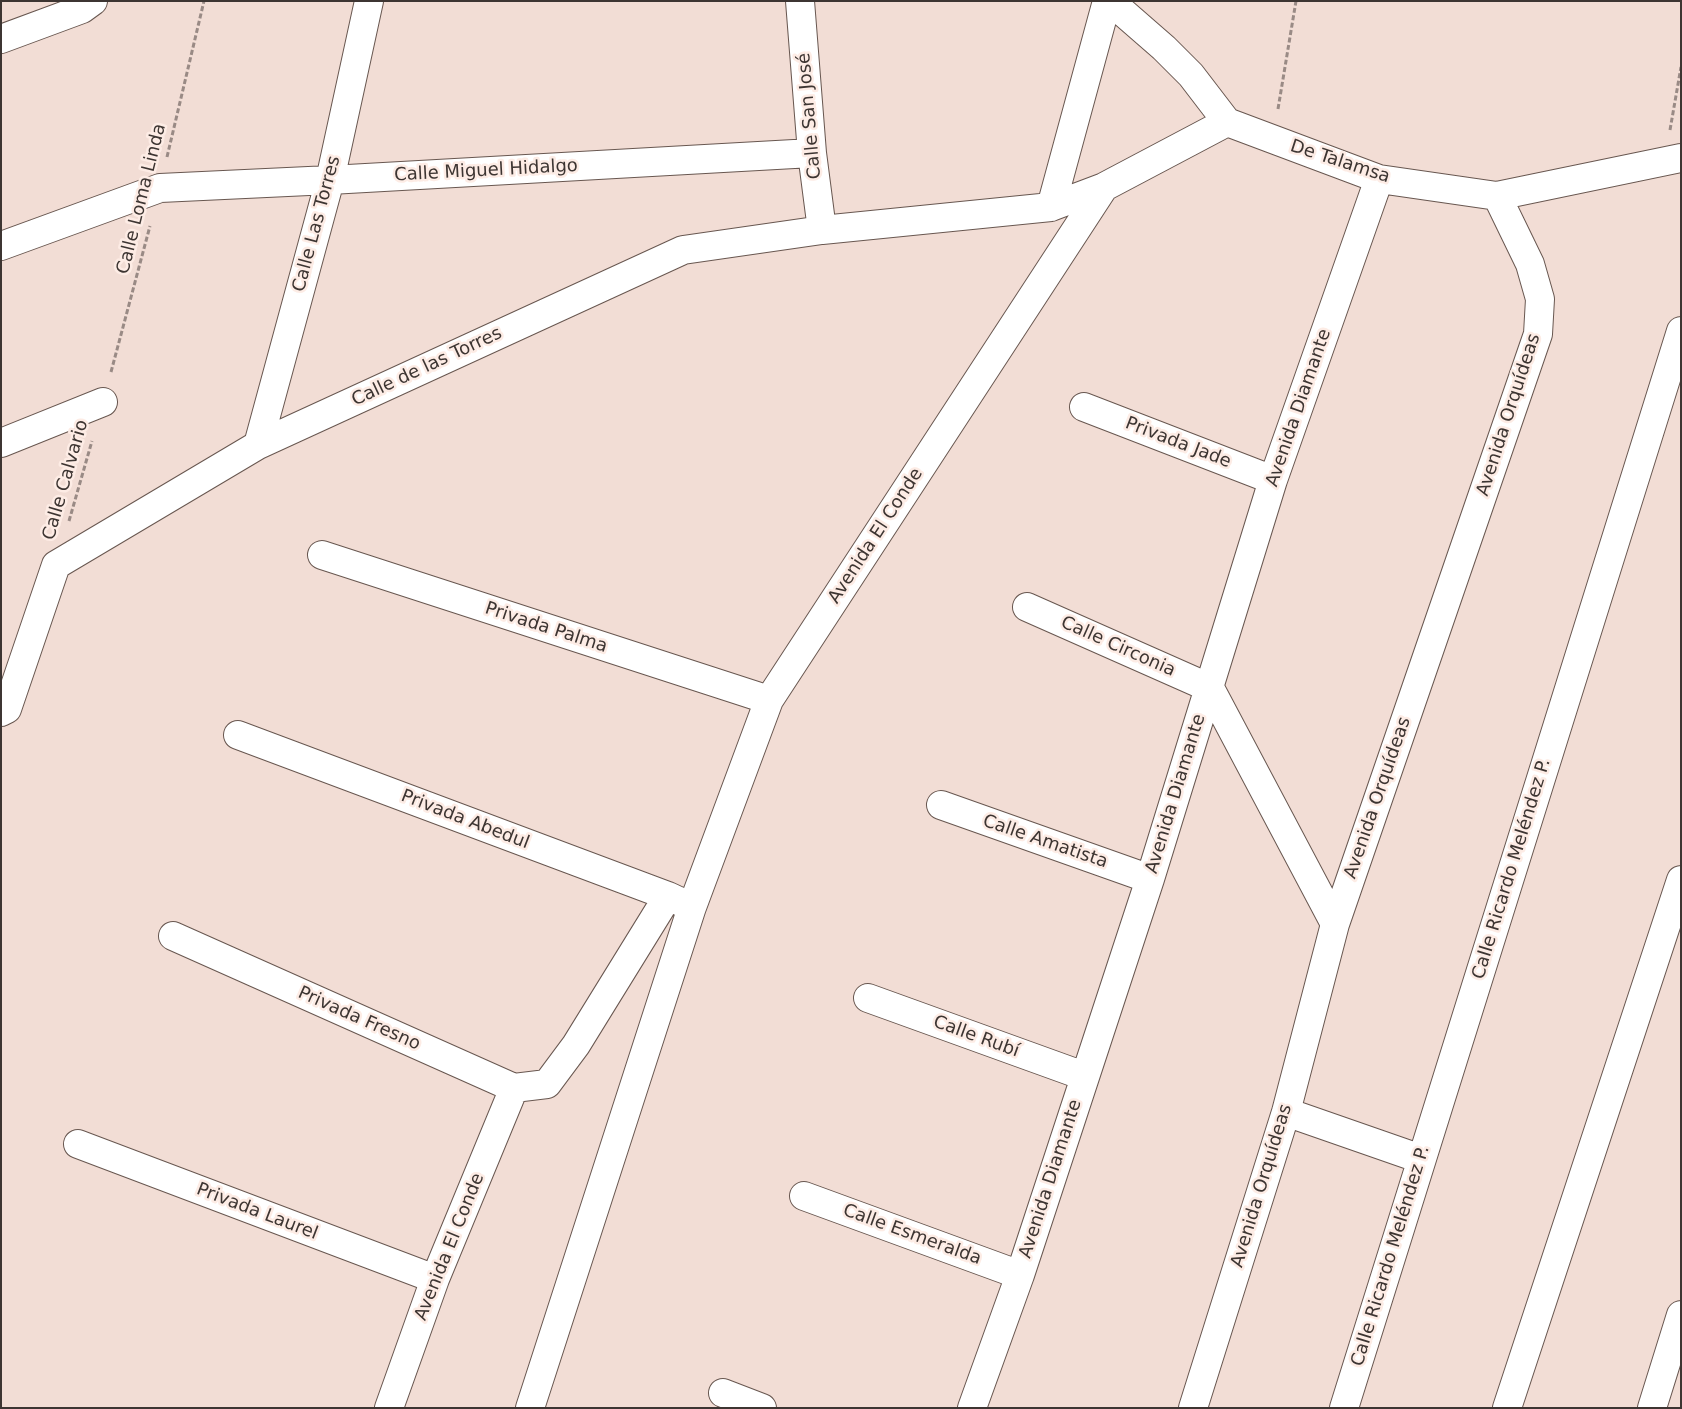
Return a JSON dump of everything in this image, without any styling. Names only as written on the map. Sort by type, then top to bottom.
[{"type":"street","points":[[1,40],[82,9],[93,1]]},
{"type":"street","name":"Calle Las Torres","points":[[258,445],[330,180],[369,1]]},
{"type":"street","name":"Calle San José","points":[[800,1],[812,153],[822,230]]},
{"type":"street","points":[[1050,207],[1108,1],[1164,48],[1191,76],[1227,122]]},
{"type":"street","name":"De Talamsa","points":[[1227,122],[1379,179],[1497,196],[1673,160]]},
{"type":"street","name":"Calle de las Torres","points":[[56,565],[258,445],[683,250],[822,230],[1050,207],[1104,187],[1227,122]]},
{"type":"street","name":"Calle Miguel Hidalgo","points":[[1,246],[160,188],[812,153]]},
{"type":"street","name":"Avenida Diamante","points":[[972,1408],[1020,1275],[1150,879],[1273,480],[1379,179]]},
{"type":"street","name":"Avenida El Conde","points":[[530,1408],[692,907],[769,700],[1104,187]]},
{"type":"street","name":"Avenida Orquídeas","points":[[1193,1408],[1286,1112],[1335,924],[1538,334],[1540,300],[1530,264],[1497,196]]},
{"type":"street","name":"Calle Ricardo Meléndez P.","points":[[1344,1408],[1681,331]]},
{"type":"street","points":[[1,443],[103,402]]},
{"type":"street","name":"Privada Jade","points":[[1084,407],[1273,480]]},
{"type":"street","name":"Privada Palma","points":[[322,555],[769,700]]},
{"type":"street","points":[[3,708],[56,565]]},
{"type":"street","name":"Calle Circonia","points":[[1027,606],[1210,688]]},
{"type":"street","points":[[1210,688],[1335,924]]},
{"type":"street","name":"Privada Abedul","points":[[238,735],[668,896],[692,907]]},
{"type":"street","name":"Calle Amatista","points":[[940,805],[1150,879]]},
{"type":"street","points":[[1507,1408],[1681,880]]},
{"type":"street","points":[[514,1088],[547,1084],[576,1045],[668,896]]},
{"type":"street","name":"Privada Fresno","points":[[173,936],[514,1088]]},
{"type":"street","name":"Calle Rubí","points":[[868,998],[1084,1076]]},
{"type":"street","name":"Avenida El Conde","points":[[389,1408],[435,1279],[514,1088]]},
{"type":"street","points":[[1286,1112],[1421,1159]]},
{"type":"street","name":"Privada Laurel","points":[[78,1144],[435,1279]]},
{"type":"street","name":"Calle Esmeralda","points":[[804,1196],[1020,1275]]},
{"type":"street","points":[[1652,1408],[1681,1315]]},
{"type":"street","points":[[724,1393],[762,1408]]},
{"type":"path","name":"Calle Loma Linda","points":[[103,402],[160,188],[204,1]]},
{"type":"path","points":[[1273,140],[1296,1]]},
{"type":"path","points":[[1673,160],[1681,67]]},
{"type":"path","name":"Calle Calvario","points":[[56,565],[103,402]]}]
